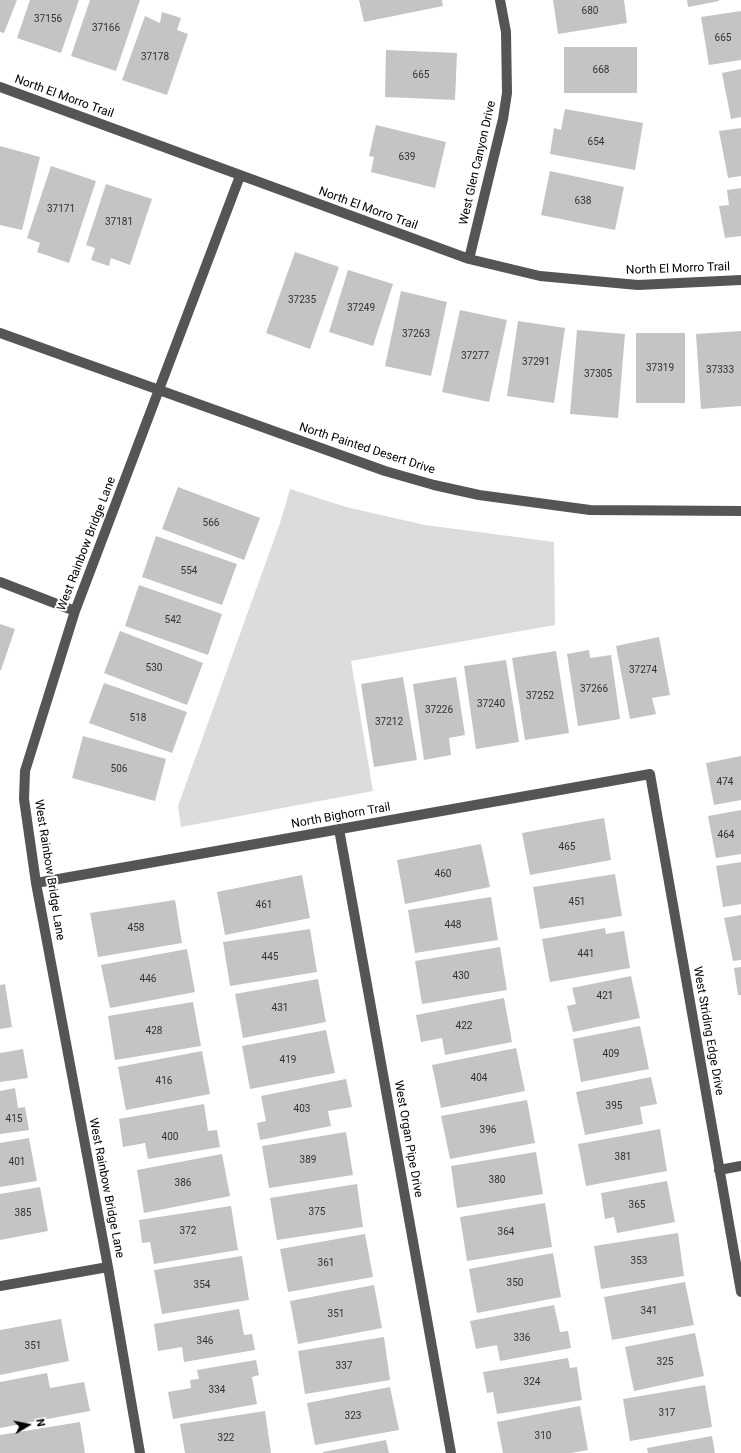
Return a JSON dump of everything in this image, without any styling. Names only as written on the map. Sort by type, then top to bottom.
[{"type":"street","name":"West Glen Canyon Drive","points":[[469,259],[503,119],[507,93],[506,32],[500,0]]},
{"type":"street","name":"North El Morro Trail","points":[[0,87],[469,259],[540,276],[631,284],[741,280]]},
{"type":"street","name":"West Rainbow Bridge Lane","points":[[140,1453],[108,1267],[36,883],[24,799],[25,771],[75,611],[240,176]]},
{"type":"street","name":"North Painted Desert Drive","points":[[0,333],[385,471],[479,495],[590,510],[741,511]]},
{"type":"street","points":[[0,582],[75,611]]},
{"type":"street","name":"North Bighorn Trail","points":[[36,883],[650,774]]},
{"type":"street","name":"West Striding Edge Drive","points":[[650,774],[741,1292]]},
{"type":"street","name":"West Organ Pipe Drive","points":[[339,829],[451,1453]]},
{"type":"street","points":[[719,1170],[741,1166]]},
{"type":"street","points":[[0,1286],[108,1267]]},
{"type":"shaded area","points":[[290,489],[346,507],[425,525],[554,542],[555,625],[351,661],[373,791],[181,827],[178,806],[280,523]]},
{"type":"building","points":[[0,0],[17,0],[4,33],[0,32]]},
{"type":"building","points":[[30,0],[79,0],[61,53],[17,38]]},
{"type":"building","points":[[90,0],[140,0],[116,71],[71,56]]},
{"type":"building","points":[[359,0],[442,0],[443,6],[364,22]]},
{"type":"building","points":[[553,0],[624,0],[627,23],[558,34]]},
{"type":"building","points":[[687,0],[719,0],[719,1],[688,7]]},
{"type":"building","points":[[741,11],[741,60],[709,65],[701,17]]},
{"type":"building","points":[[162,12],[181,18],[177,30],[188,34],[167,95],[122,80],[145,16],[160,23]]},
{"type":"building","points":[[564,47],[637,47],[637,93],[564,93]]},
{"type":"building","points":[[386,50],[457,53],[455,100],[385,97]]},
{"type":"building","points":[[741,69],[741,117],[731,119],[722,73]]},
{"type":"building","points":[[565,109],[643,123],[635,170],[550,154],[554,128],[561,130]]},
{"type":"building","points":[[376,125],[446,142],[435,188],[371,172],[374,157],[369,156]]},
{"type":"building","points":[[741,128],[741,176],[728,178],[719,131]]},
{"type":"building","points":[[0,146],[40,157],[22,230],[0,225]]},
{"type":"building","points":[[51,166],[96,181],[69,263],[37,252],[40,243],[27,238]]},
{"type":"building","points":[[550,171],[624,187],[615,230],[541,215]]},
{"type":"building","points":[[106,184],[152,199],[130,265],[111,258],[109,266],[91,260],[95,248],[86,245]]},
{"type":"building","points":[[741,188],[741,236],[725,238],[719,206],[729,205],[727,190]]},
{"type":"building","points":[[295,252],[339,267],[310,349],[266,333]]},
{"type":"building","points":[[348,270],[393,284],[373,346],[329,332]]},
{"type":"building","points":[[401,291],[447,302],[431,376],[385,366]]},
{"type":"building","points":[[460,310],[507,320],[489,402],[442,392]]},
{"type":"building","points":[[518,321],[565,328],[554,403],[507,396]]},
{"type":"building","points":[[577,330],[625,334],[618,418],[570,414]]},
{"type":"building","points":[[741,331],[741,406],[701,409],[696,334]]},
{"type":"building","points":[[636,333],[685,333],[685,403],[636,403]]},
{"type":"building","points":[[178,487],[260,518],[244,560],[162,529]]},
{"type":"building","points":[[156,536],[237,564],[222,605],[142,577]]},
{"type":"building","points":[[139,585],[222,614],[208,655],[125,626]]},
{"type":"building","points":[[0,624],[15,629],[1,670],[0,670]]},
{"type":"building","points":[[120,631],[203,663],[187,705],[104,673]]},
{"type":"building","points":[[659,637],[670,695],[652,698],[656,714],[630,719],[616,646]]},
{"type":"building","points":[[589,650],[590,658],[611,655],[620,719],[578,726],[567,654]]},
{"type":"building","points":[[556,651],[569,733],[525,740],[512,658]]},
{"type":"building","points":[[506,660],[519,742],[476,749],[464,666]]},
{"type":"building","points":[[403,677],[417,760],[374,767],[361,684]]},
{"type":"building","points":[[456,677],[465,735],[449,738],[451,755],[424,760],[413,684]]},
{"type":"building","points":[[104,683],[187,712],[172,753],[89,723]]},
{"type":"building","points":[[83,736],[166,759],[155,801],[72,778]]},
{"type":"building","points":[[741,756],[741,800],[714,805],[706,763]]},
{"type":"building","points":[[741,810],[741,854],[716,858],[708,816]]},
{"type":"building","points":[[604,818],[611,860],[530,875],[522,833]]},
{"type":"building","points":[[481,844],[490,887],[405,904],[397,860]]},
{"type":"building","points":[[741,862],[741,904],[723,907],[716,866]]},
{"type":"building","points":[[615,874],[622,916],[540,929],[533,887]]},
{"type":"building","points":[[302,875],[310,918],[225,935],[217,892]]},
{"type":"building","points":[[491,897],[498,940],[415,953],[408,910]]},
{"type":"building","points":[[175,900],[182,943],[98,957],[90,913]]},
{"type":"building","points":[[741,915],[741,960],[733,961],[724,918]]},
{"type":"building","points":[[605,928],[606,934],[624,931],[630,968],[550,982],[542,939]]},
{"type":"building","points":[[310,929],[317,972],[230,986],[223,942]]},
{"type":"building","points":[[500,947],[507,990],[422,1004],[415,961]]},
{"type":"building","points":[[187,949],[195,992],[110,1008],[101,965]]},
{"type":"building","points":[[741,967],[741,995],[738,995],[734,968]]},
{"type":"building","points":[[631,976],[640,1018],[573,1032],[567,1006],[576,1004],[572,988]]},
{"type":"building","points":[[318,979],[326,1022],[243,1038],[235,994]]},
{"type":"building","points":[[5,984],[12,1027],[0,1029],[0,985]]},
{"type":"building","points":[[504,998],[512,1042],[445,1055],[442,1038],[421,1042],[416,1015]]},
{"type":"building","points":[[193,1002],[201,1046],[115,1060],[108,1016]]},
{"type":"building","points":[[640,1026],[649,1069],[581,1082],[573,1039]]},
{"type":"building","points":[[326,1030],[335,1073],[250,1089],[242,1046]]},
{"type":"building","points":[[516,1048],[525,1091],[441,1108],[432,1065]]},
{"type":"building","points":[[23,1049],[28,1078],[0,1082],[0,1053]]},
{"type":"building","points":[[202,1051],[210,1094],[126,1110],[118,1067]]},
{"type":"building","points":[[651,1077],[657,1104],[640,1107],[643,1124],[585,1135],[576,1092]]},
{"type":"building","points":[[346,1079],[352,1107],[328,1111],[331,1126],[260,1140],[257,1123],[266,1121],[261,1096]]},
{"type":"building","points":[[15,1088],[18,1108],[25,1107],[29,1130],[0,1134],[0,1091]]},
{"type":"building","points":[[527,1100],[535,1143],[450,1159],[441,1116]]},
{"type":"building","points":[[204,1104],[208,1131],[217,1130],[220,1147],[148,1159],[145,1143],[123,1147],[119,1119]]},
{"type":"building","points":[[660,1129],[667,1171],[586,1186],[578,1144]]},
{"type":"building","points":[[346,1132],[353,1175],[269,1188],[262,1146]]},
{"type":"building","points":[[29,1138],[37,1181],[0,1187],[0,1143]]},
{"type":"building","points":[[536,1152],[543,1194],[457,1208],[451,1166]]},
{"type":"building","points":[[222,1154],[230,1196],[144,1213],[137,1170]]},
{"type":"building","points":[[667,1181],[675,1222],[617,1233],[614,1217],[605,1219],[601,1193]]},
{"type":"building","points":[[357,1184],[363,1227],[277,1240],[270,1198]]},
{"type":"building","points":[[40,1187],[48,1231],[0,1240],[0,1194]]},
{"type":"building","points":[[545,1203],[552,1247],[467,1261],[460,1217]]},
{"type":"building","points":[[231,1206],[238,1250],[154,1264],[150,1242],[142,1243],[139,1220]]},
{"type":"building","points":[[678,1233],[684,1276],[601,1289],[594,1246]]},
{"type":"building","points":[[365,1234],[373,1277],[288,1292],[280,1249]]},
{"type":"building","points":[[553,1253],[561,1297],[477,1313],[469,1269]]},
{"type":"building","points":[[242,1256],[249,1300],[162,1314],[154,1270]]},
{"type":"building","points":[[685,1282],[694,1325],[612,1340],[604,1297]]},
{"type":"building","points":[[374,1285],[382,1328],[298,1344],[290,1301]]},
{"type":"building","points":[[554,1305],[560,1332],[568,1331],[571,1348],[500,1361],[497,1345],[476,1349],[470,1321]]},
{"type":"building","points":[[239,1309],[244,1335],[252,1334],[255,1350],[184,1362],[182,1347],[158,1351],[154,1324]]},
{"type":"building","points":[[61,1319],[69,1361],[0,1375],[0,1330]]},
{"type":"building","points":[[695,1333],[704,1376],[634,1391],[625,1347]]},
{"type":"building","points":[[384,1337],[390,1380],[305,1394],[298,1351]]},
{"type":"building","points":[[568,1358],[570,1368],[577,1367],[582,1400],[497,1414],[493,1392],[487,1393],[483,1372]]},
{"type":"building","points":[[256,1360],[259,1375],[252,1377],[257,1404],[173,1419],[168,1392],[191,1388],[190,1380],[199,1379],[197,1370]]},
{"type":"building","points":[[47,1373],[50,1388],[84,1382],[90,1411],[0,1428],[0,1382]]},
{"type":"building","points":[[705,1385],[712,1427],[630,1441],[623,1399]]},
{"type":"building","points":[[390,1387],[399,1430],[315,1445],[307,1403]]},
{"type":"building","points":[[580,1406],[588,1450],[571,1453],[503,1453],[497,1422]]},
{"type":"building","points":[[265,1411],[271,1453],[185,1453],[180,1424]]},
{"type":"building","points":[[80,1422],[85,1453],[0,1453],[0,1435]]},
{"type":"building","points":[[712,1436],[715,1453],[648,1453],[647,1448]]},
{"type":"building","points":[[386,1440],[389,1453],[323,1453],[323,1452]]}]
